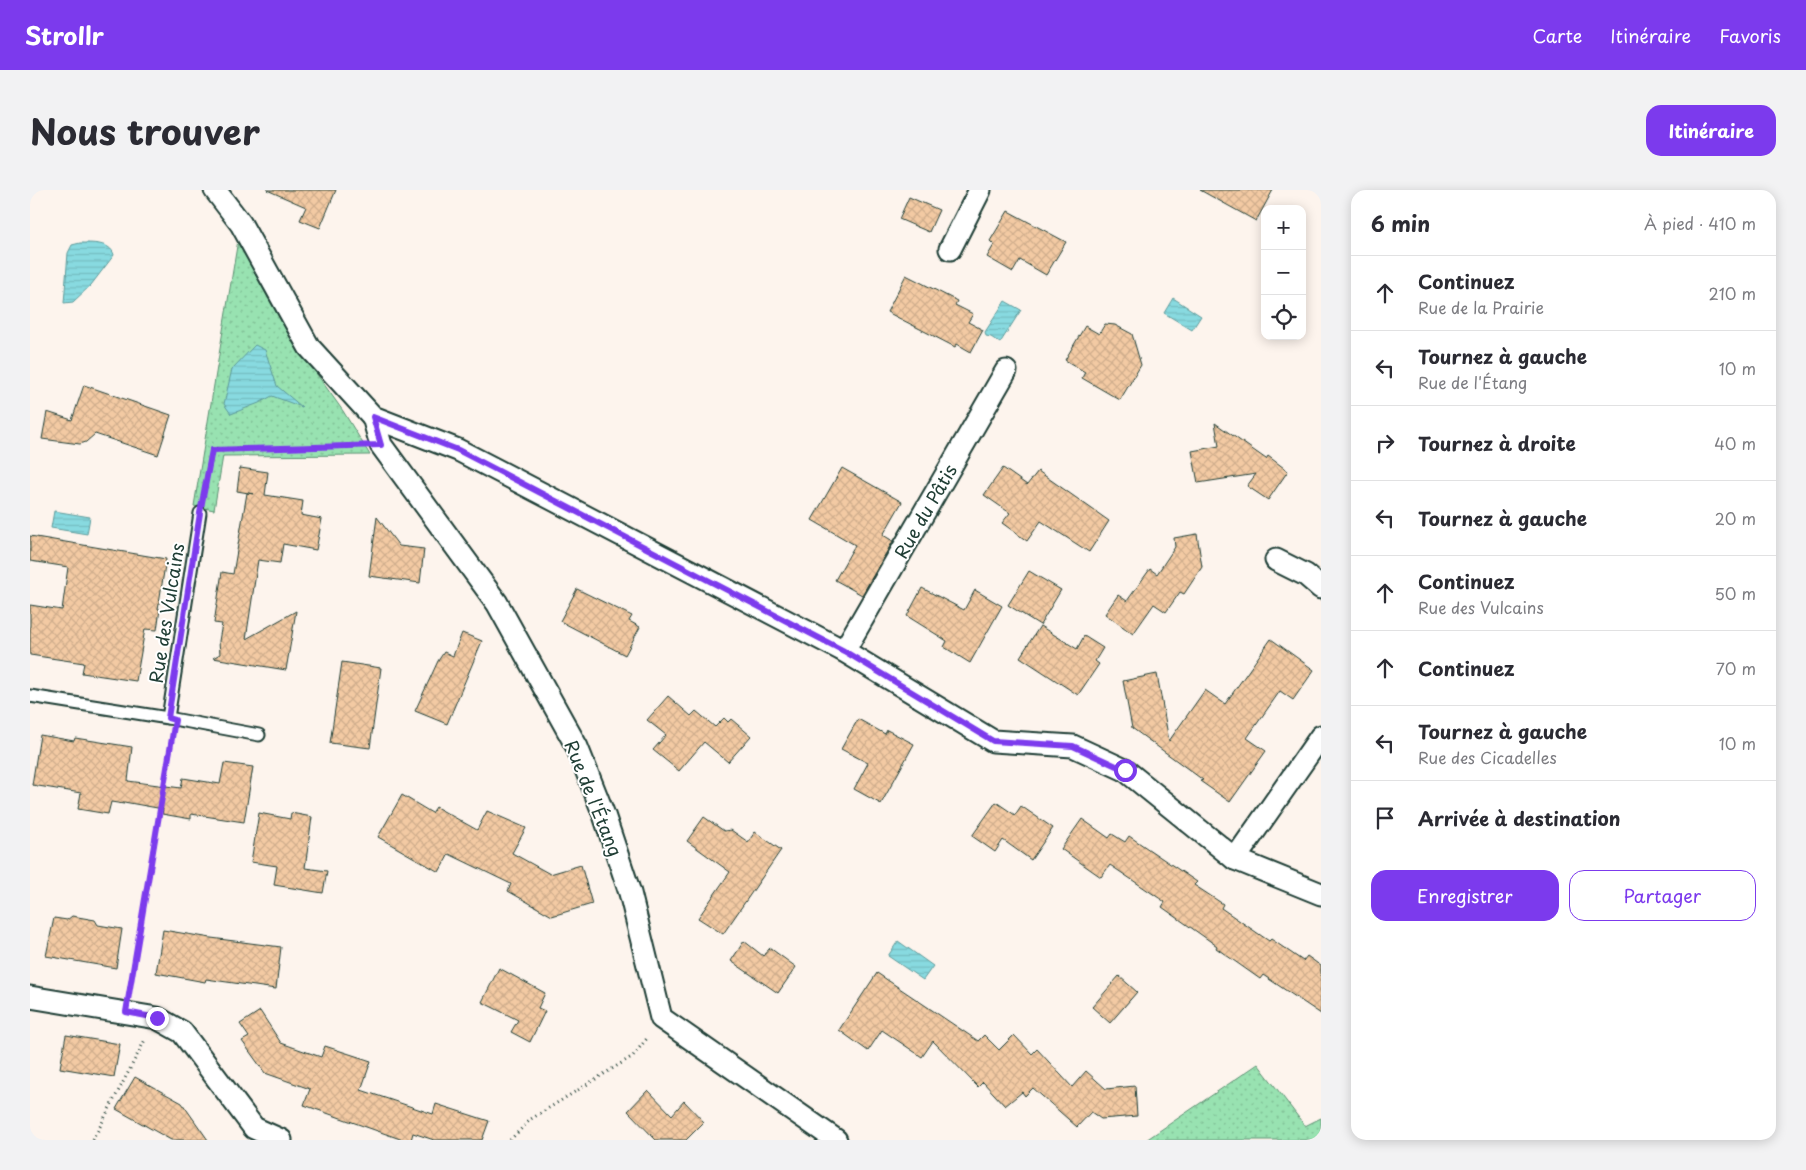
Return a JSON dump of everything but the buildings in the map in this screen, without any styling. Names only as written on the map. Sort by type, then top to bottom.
[{"type":"street","points":[[216,190],[241,224],[309,347],[373,417],[458,450],[844,651],[993,741],[1073,746],[1125,770],[1235,859],[1321,894]]},
{"type":"street","points":[[950,249],[980,190]]},
{"type":"street","name":"Rue du Pâtis","points":[[844,651],[1006,371]]},
{"type":"street","name":"Rue de l'Étang","points":[[373,417],[381,445],[497,603],[576,747],[604,815],[630,893],[661,1018]]},
{"type":"street","points":[[1276,560],[1306,575],[1321,588]]},
{"type":"street","points":[[1235,859],[1321,736]]},
{"type":"street","points":[[30,997],[157,1018],[182,1032],[254,1128],[281,1140]]},
{"type":"street","points":[[661,1018],[836,1140]]},
{"type":"lane","name":"Rue des Vulcains","points":[[171,719],[200,513]]},
{"type":"lane","points":[[30,696],[259,735]]},
{"type":"path","points":[[200,513],[212,450],[381,445]]},
{"type":"path","points":[[126,1012],[171,719]]},
{"type":"path","points":[[93,1140],[157,1018]]},
{"type":"path","points":[[510,1140],[531,1118],[633,1056],[661,1018]]},
{"type":"green space","points":[[238,240],[292,339],[343,411],[370,455],[223,456],[214,510],[194,506]]},
{"type":"green space","points":[[1258,1064],[1305,1126],[1321,1118],[1321,1140],[1146,1140]]},
{"type":"water","points":[[80,243],[105,245],[114,255],[91,285],[73,302],[64,303],[68,253],[72,245]]},
{"type":"water","points":[[1173,298],[1201,316],[1192,330],[1164,313]]},
{"type":"water","points":[[1005,301],[1021,310],[1000,343],[986,336],[985,332]]},
{"type":"water","points":[[255,345],[265,350],[277,386],[302,407],[272,396],[231,414],[224,404],[232,369]]},
{"type":"water","points":[[54,511],[90,517],[87,534],[51,528]]},
{"type":"water","points":[[898,941],[933,966],[923,980],[888,956]]},
{"type":"route","points":[[157,1018],[126,1012],[175,720],[168,718],[200,513],[212,450],[381,445],[373,417],[458,450],[844,651],[993,741],[1073,746],[1125,770]]}]
